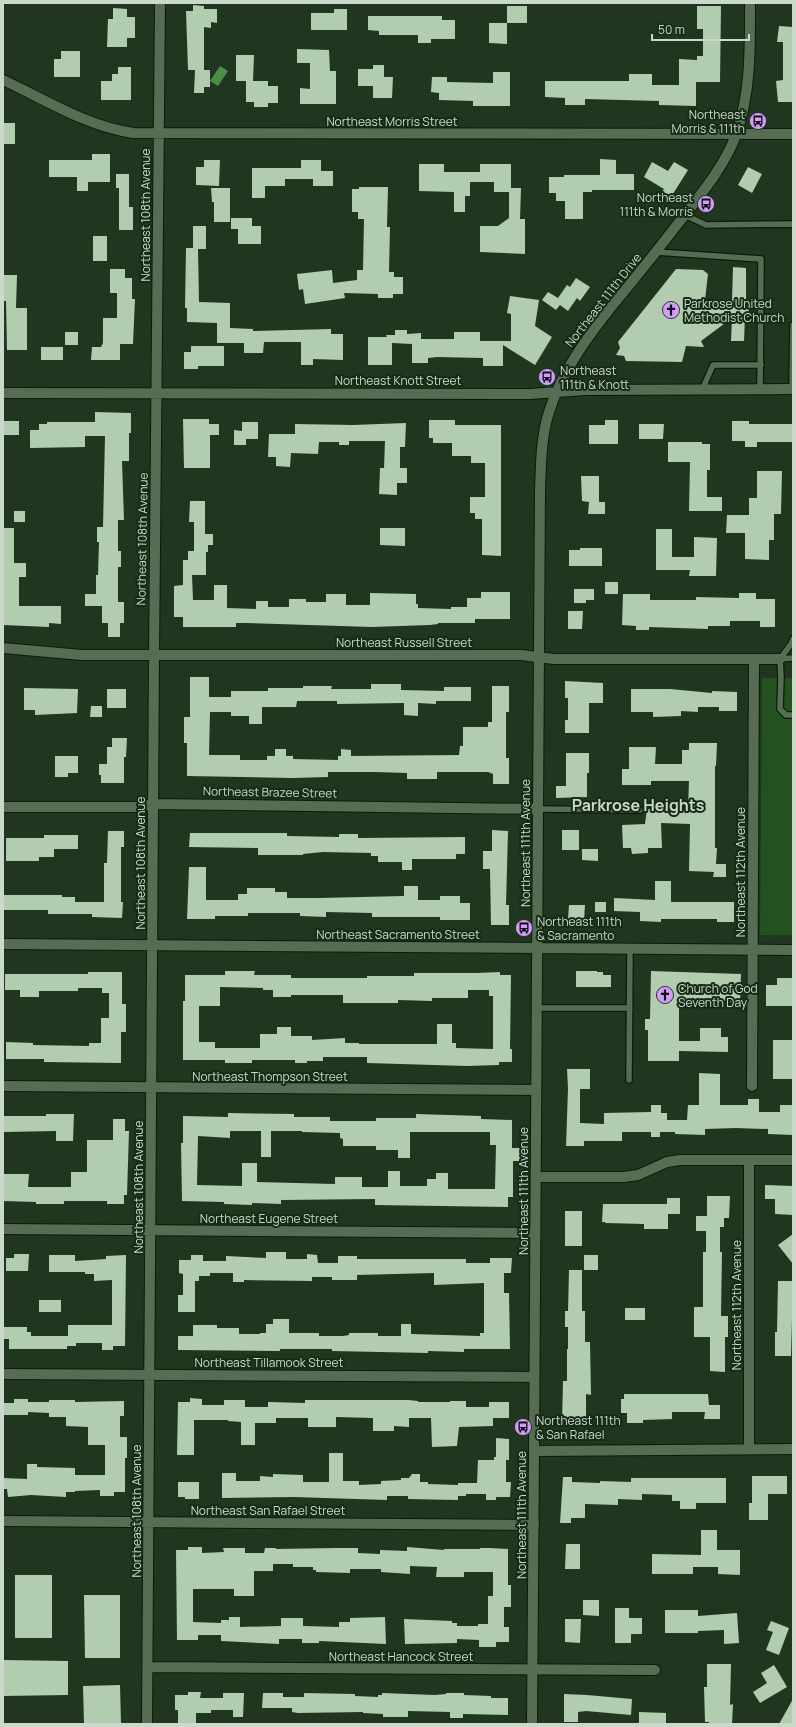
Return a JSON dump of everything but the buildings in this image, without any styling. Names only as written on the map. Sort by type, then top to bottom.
[{"type":"street","name":"Northeast 108th Avenue","points":[[147,1724],[160,3]]},
{"type":"street","name":"Northeast 111th Drive","points":[[539,657],[540,465],[545,429],[556,392],[571,363],[589,337],[717,172],[736,134],[748,74],[750,3]]},
{"type":"street","name":"Northeast Morris Street","points":[[3,80],[71,114],[97,124],[133,133],[793,134]]},
{"type":"street","name":"Northeast Knott Street","points":[[3,393],[156,392],[530,394],[584,390],[792,390]]},
{"type":"street","name":"Northeast Russell Street","points":[[3,648],[55,654],[154,656],[521,655],[554,659],[780,659]]},
{"type":"street","name":"Northeast 111th Avenue","points":[[532,1724],[539,657]]},
{"type":"street","name":"Northeast 112th Avenue","points":[[752,1086],[754,659]]},
{"type":"street","name":"Northeast Brazee Street","points":[[3,807],[137,807],[153,804],[538,809]]},
{"type":"street","name":"Northeast Sacramento Street","points":[[3,944],[793,950]]},
{"type":"street","name":"Northeast Thompson Street","points":[[3,1086],[536,1090]]},
{"type":"street","points":[[536,1177],[624,1177],[638,1175],[667,1162],[680,1160],[793,1160]]},
{"type":"street","name":"Northeast 112th Avenue","points":[[749,1160],[750,1450]]},
{"type":"street","name":"Northeast Eugene Street","points":[[3,1229],[536,1232]]},
{"type":"street","name":"Northeast Tillamook Street","points":[[3,1374],[534,1377]]},
{"type":"street","points":[[534,1451],[793,1449]]},
{"type":"street","name":"Northeast San Rafael Street","points":[[3,1521],[534,1525]]},
{"type":"street","name":"Northeast Hancock Street","points":[[148,1667],[655,1670]]},
{"type":"lane","points":[[685,215],[706,225],[793,225]]},
{"type":"lane","points":[[656,252],[761,259],[760,390]]},
{"type":"lane","points":[[792,390],[793,325]]},
{"type":"lane","points":[[702,390],[713,365],[760,365]]},
{"type":"lane","points":[[793,638],[791,644],[780,659],[782,677],[780,709],[786,715],[793,715]]},
{"type":"lane","points":[[780,659],[793,658]]},
{"type":"lane","points":[[538,809],[640,810]]},
{"type":"lane","points":[[630,949],[630,1080]]},
{"type":"lane","points":[[537,1008],[630,1008]]},
{"type":"shaded area","points":[[220,66],[228,71],[218,86],[210,81]]},
{"type":"shaded area","points":[[762,678],[793,678],[793,935],[760,935]]},
{"type":"place","name":"Northeast Morris & 111th","points":[[758,121]]},
{"type":"place","name":"Northeast 111th & Morris","points":[[706,204]]},
{"type":"place","name":"Parkrose United Methodist Church","points":[[671,310]]},
{"type":"place","name":"Northeast 111th & Knott","points":[[547,377]]},
{"type":"place","name":"Northeast 111th & Sacramento","points":[[524,928]]},
{"type":"place","name":"Church of God Seventh Day","points":[[665,995]]},
{"type":"place","name":"Northeast 111th & San Rafael","points":[[523,1427]]},
{"type":"district","name":"Parkrose Heights","points":[[638,805]]}]
